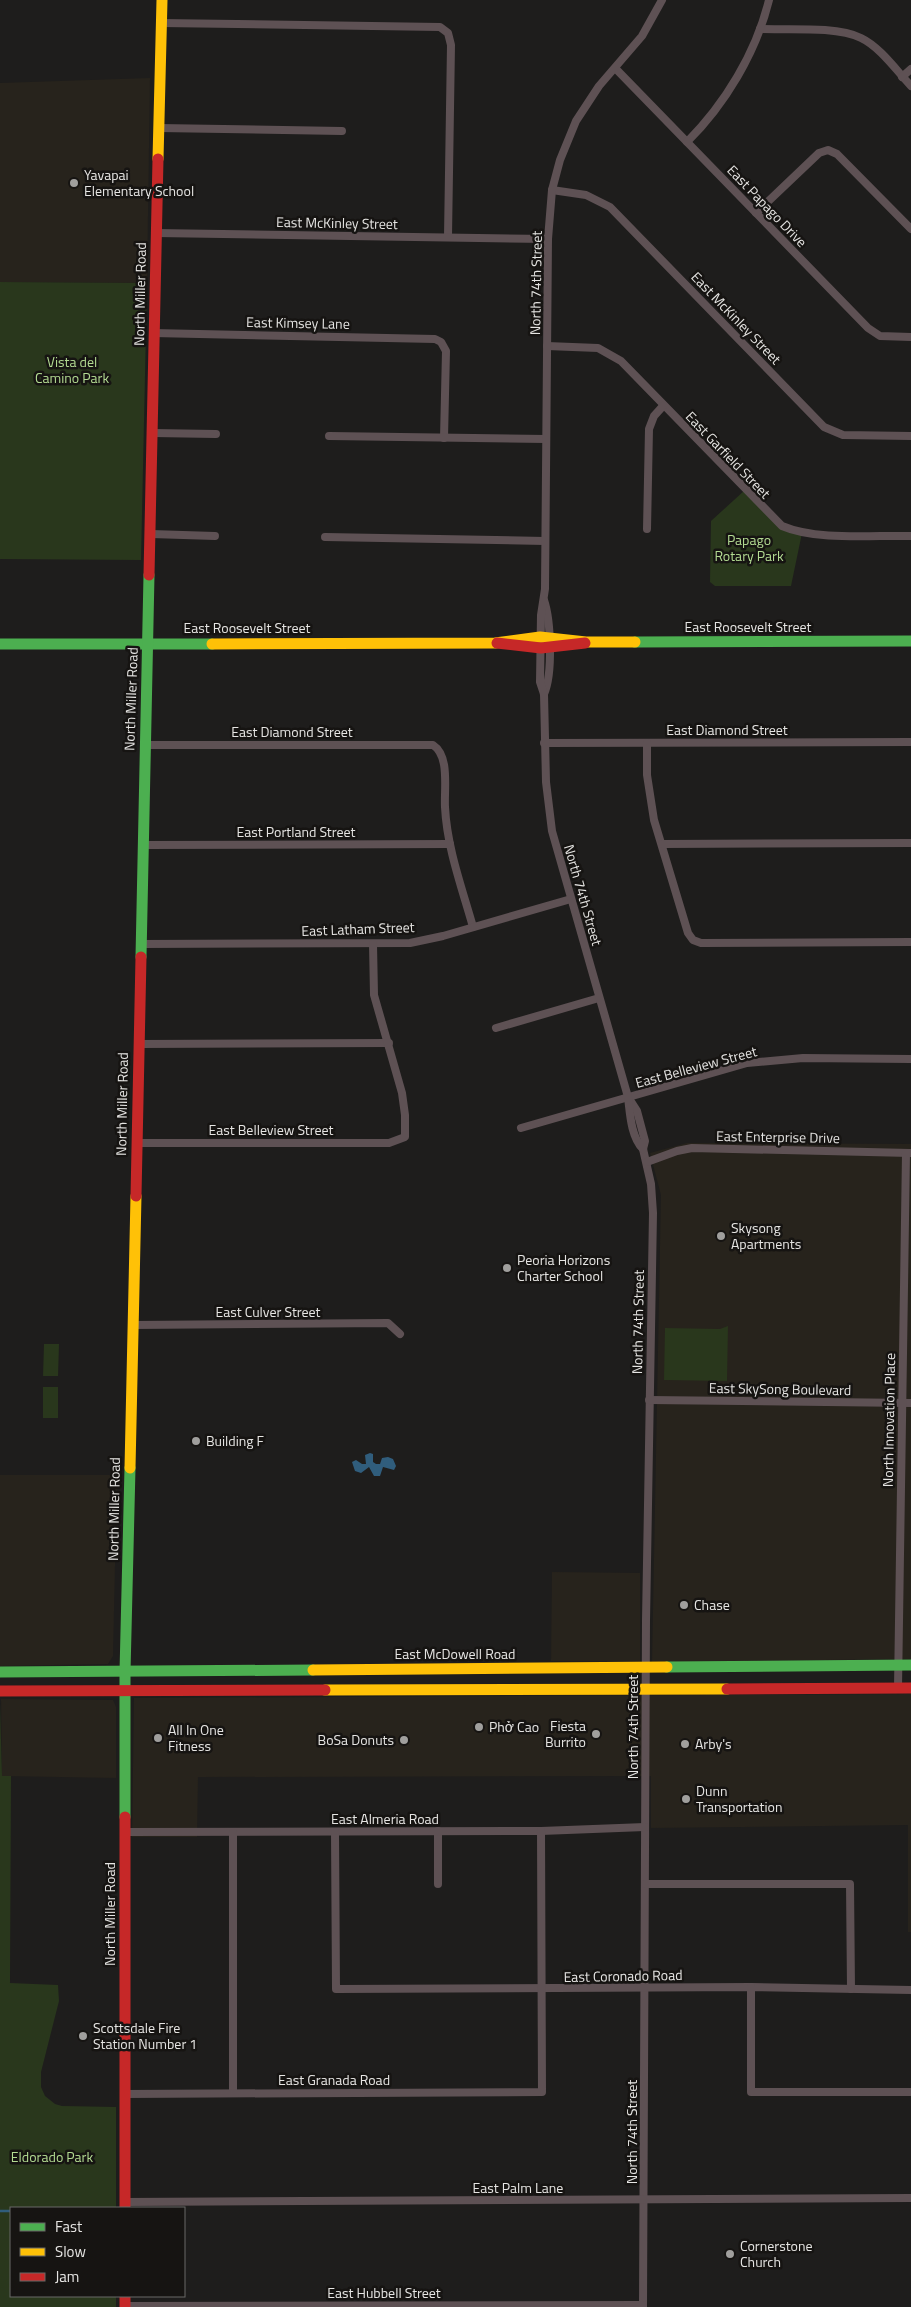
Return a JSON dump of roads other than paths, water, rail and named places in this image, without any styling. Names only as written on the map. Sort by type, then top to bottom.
[{"type":"street","name":"North Miller Road","points":[[125,2205],[125,1691],[162,0]]},
{"type":"street","name":"North 74th Street","points":[[643,2306],[645,2201],[646,1667],[651,1184],[643,1149],[645,1140],[639,1118],[628,1098],[552,831],[546,782],[544,694],[540,682],[549,614],[544,600],[548,239],[552,190],[560,160],[576,121],[595,91],[616,69],[642,36],[662,0]]},
{"type":"street","points":[[687,142],[721,102],[741,68],[760,29],[769,0]]},
{"type":"street","points":[[161,23],[440,27],[448,33],[452,45],[448,236]]},
{"type":"street","points":[[760,29],[845,32],[862,38],[911,86]]},
{"type":"street","name":"East Papago Drive","points":[[616,69],[868,328],[880,336],[911,337]]},
{"type":"street","points":[[902,77],[911,69]]},
{"type":"street","points":[[159,128],[342,131]]},
{"type":"street","points":[[756,213],[819,153],[828,150],[837,154],[911,230]]},
{"type":"street","name":"East McKinley Street","points":[[552,190],[586,195],[610,207],[824,427],[843,435],[911,436]]},
{"type":"street","name":"East McKinley Street","points":[[156,233],[548,239]]},
{"type":"street","name":"East Kimsey Lane","points":[[154,333],[428,337],[441,342],[446,351],[444,438]]},
{"type":"street","name":"East Garfield Street","points":[[547,346],[598,348],[621,361],[782,526],[799,533],[817,535],[911,536]]},
{"type":"street","points":[[647,529],[649,429],[654,416],[663,406]]},
{"type":"street","points":[[153,433],[216,434]]},
{"type":"street","points":[[328,436],[546,439]]},
{"type":"street","points":[[151,534],[215,536]]},
{"type":"street","points":[[325,537],[545,541]]},
{"type":"street","name":"East Roosevelt Street","points":[[0,644],[495,643],[512,647],[545,643],[571,646],[586,642],[911,641]]},
{"type":"street","name":"East Diamond Street","points":[[544,743],[911,742]]},
{"type":"street","points":[[647,743],[649,793],[688,933],[693,940],[701,942],[911,942]]},
{"type":"street","name":"East Diamond Street","points":[[145,745],[426,744],[439,749],[443,760],[446,819],[450,844]]},
{"type":"street","points":[[662,844],[911,843]]},
{"type":"street","points":[[450,844],[473,927]]},
{"type":"street","name":"East Portland Street","points":[[143,845],[450,844]]},
{"type":"street","name":"East Latham Street","points":[[140,944],[373,944],[410,942],[473,927],[571,899]]},
{"type":"street","points":[[139,1044],[389,1043],[374,995],[373,944]]},
{"type":"street","points":[[496,1028],[599,998]]},
{"type":"street","name":"East Belleview Street","points":[[137,1143],[389,1143],[405,1137],[406,1115],[389,1043]]},
{"type":"street","name":"East Belleview Street","points":[[521,1128],[747,1063],[803,1058],[911,1059]]},
{"type":"street","name":"East Enterprise Drive","points":[[647,1162],[677,1151],[692,1148],[908,1153]]},
{"type":"street","name":"North Innovation Place","points":[[898,1688],[908,1153]]},
{"type":"street","name":"East Culver Street","points":[[133,1325],[388,1323],[400,1334]]},
{"type":"street","name":"East SkySong Boulevard","points":[[649,1400],[911,1403]]},
{"type":"street","name":"East McDowell Road","points":[[0,1672],[911,1665]]},
{"type":"street","points":[[0,1691],[911,1688]]},
{"type":"street","name":"East Almeria Road","points":[[125,1832],[438,1832],[645,1827]]},
{"type":"street","points":[[541,1831],[541,1990]]},
{"type":"street","name":"East Coronado Road","points":[[335,1832],[336,1989],[541,1990],[751,1987],[911,1990]]},
{"type":"street","points":[[438,1832],[438,1884]]},
{"type":"street","points":[[233,1833],[233,2093]]},
{"type":"street","points":[[645,1884],[850,1884],[851,1989]]},
{"type":"street","points":[[751,1987],[751,2092],[911,2092]]},
{"type":"street","name":"East Granada Road","points":[[125,2094],[542,2092],[541,1990]]},
{"type":"street","name":"East Palm Lane","points":[[125,2205],[911,2198]]},
{"type":"street","name":"East Hubbell Street","points":[[125,2303],[643,2306]]},
{"type":"water","points":[[373,1454],[373,1462],[376,1464],[380,1464],[382,1458],[388,1457],[393,1459],[396,1466],[394,1470],[383,1467],[380,1476],[374,1476],[369,1467],[361,1473],[355,1471],[352,1462],[356,1460],[366,1464],[365,1455]]},
{"type":"waterway","points":[[0,2211],[10,2211]]},
{"type":"place","name":"Yavapai Elementary School","points":[[74,183]]},
{"type":"place","name":"Skysong Apartments","points":[[721,1236]]},
{"type":"place","name":"Peoria Horizons Charter School","points":[[507,1268]]},
{"type":"place","name":"Building F","points":[[196,1441]]},
{"type":"place","name":"Chase","points":[[684,1605]]},
{"type":"place","name":"Phở Cao","points":[[479,1727]]},
{"type":"place","name":"Fiesta Burrito","points":[[596,1734]]},
{"type":"place","name":"All In One Fitness","points":[[158,1738]]},
{"type":"place","name":"BoSa Donuts","points":[[404,1740]]},
{"type":"place","name":"Arby's","points":[[685,1744]]},
{"type":"place","name":"Dunn Transportation","points":[[686,1799]]},
{"type":"place","name":"Scottsdale Fire Station Number 1","points":[[83,2036]]},
{"type":"place","name":"Cornerstone Church","points":[[730,2254]]},
{"type":"park label","name":"Vista del Camino Park","points":[[72,370]]},
{"type":"park label","name":"Papago Rotary Park","points":[[749,548]]},
{"type":"park label","name":"Eldorado Park","points":[[52,2157]]}]
